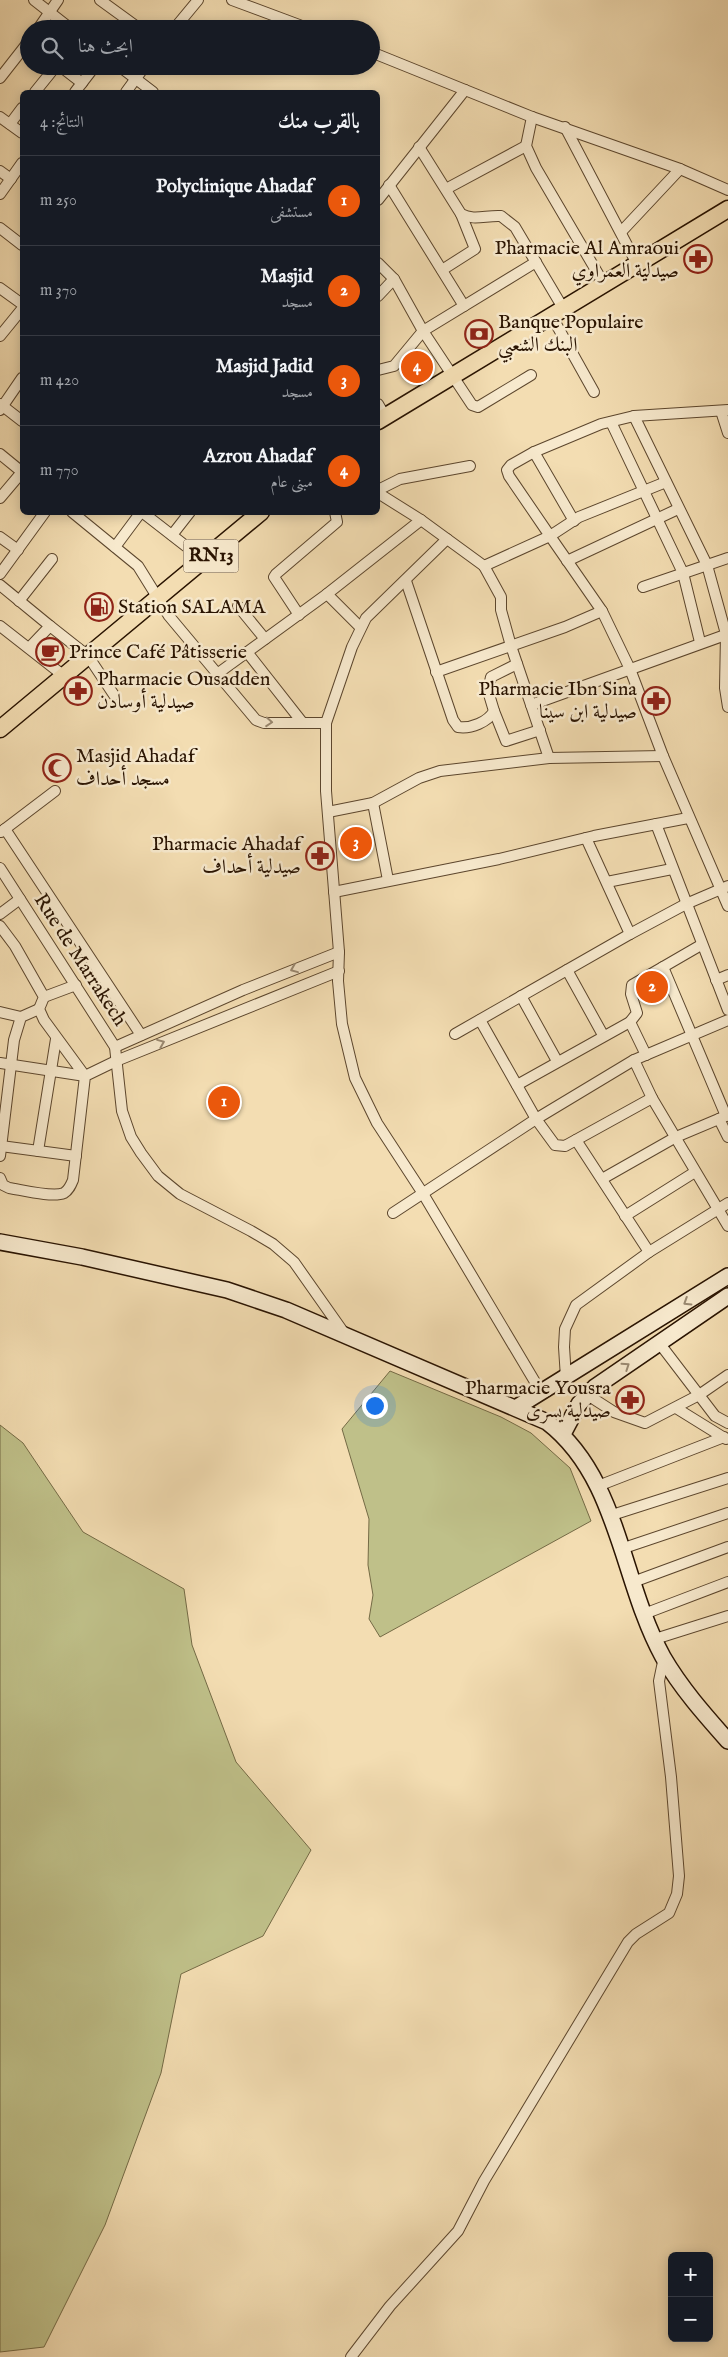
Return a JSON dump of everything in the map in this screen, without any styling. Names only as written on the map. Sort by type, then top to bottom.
[{"type":"main road","points":[[380,414],[454,375],[728,209]]},
{"type":"main road","name":"RN13","points":[[0,729],[258,515]]},
{"type":"street","points":[[34,0],[60,20]]},
{"type":"street","points":[[44,20],[58,0]]},
{"type":"street","points":[[100,0],[121,20]]},
{"type":"street","points":[[181,20],[198,0]]},
{"type":"street","points":[[232,0],[286,20]]},
{"type":"street","points":[[0,78],[20,53]]},
{"type":"street","points":[[380,56],[532,117],[680,169],[728,190]]},
{"type":"street","points":[[37,90],[50,75]]},
{"type":"street","points":[[71,75],[82,83]]},
{"type":"street","points":[[77,90],[88,75]]},
{"type":"street","points":[[130,75],[150,90]]},
{"type":"street","points":[[128,90],[139,75]]},
{"type":"street","points":[[380,197],[465,90]]},
{"type":"street","points":[[10,124],[20,111]]},
{"type":"street","points":[[0,117],[20,132]]},
{"type":"street","points":[[532,117],[526,146],[536,168],[604,284]]},
{"type":"street","points":[[565,128],[638,264]]},
{"type":"street","points":[[446,189],[526,146]]},
{"type":"street","points":[[419,147],[461,214],[475,249],[442,270]]},
{"type":"street","points":[[0,194],[20,167]]},
{"type":"street","points":[[621,232],[680,169]]},
{"type":"street","points":[[0,171],[11,178]]},
{"type":"street","points":[[389,185],[464,306]]},
{"type":"street","points":[[461,214],[476,218],[501,216],[515,227],[536,262],[594,392]]},
{"type":"street","points":[[0,228],[19,243]]},
{"type":"street","points":[[380,370],[394,366],[423,331],[536,262]]},
{"type":"street","points":[[380,265],[394,280],[423,331],[454,375],[470,404],[475,407],[531,375]]},
{"type":"street","points":[[380,294],[394,280]]},
{"type":"street","points":[[0,288],[20,303]]},
{"type":"street","points":[[0,336],[20,311]]},
{"type":"street","points":[[20,381],[1,407],[20,420]]},
{"type":"street","points":[[728,432],[724,411],[634,416],[569,436],[511,465],[507,474],[602,612],[630,669],[688,818],[725,887],[728,906]]},
{"type":"street","points":[[634,416],[706,565],[727,634],[725,688],[728,707]]},
{"type":"street","points":[[611,422],[656,520],[683,573],[700,642]]},
{"type":"street","points":[[534,452],[574,521]]},
{"type":"street","points":[[0,454],[20,470]]},
{"type":"street","points":[[380,491],[400,479],[470,466]]},
{"type":"street","points":[[0,498],[20,474]]},
{"type":"street","points":[[484,566],[550,536],[574,521],[666,482]]},
{"type":"street","points":[[380,493],[421,520],[484,566],[501,596],[501,610],[511,646],[549,758]]},
{"type":"street","points":[[567,561],[678,509]]},
{"type":"street","points":[[0,574],[43,515]]},
{"type":"street","points":[[76,515],[138,566],[169,616],[256,720],[264,723],[326,723]]},
{"type":"street","points":[[115,547],[139,515]]},
{"type":"street","points":[[145,515],[205,560]]},
{"type":"street","points":[[172,535],[188,515]]},
{"type":"street","points":[[298,615],[274,577],[337,522],[336,515]]},
{"type":"street","points":[[217,674],[327,594],[421,520]]},
{"type":"street","points":[[0,537],[18,550]]},
{"type":"street","points":[[447,540],[406,582],[366,618],[360,627],[326,723],[328,812],[339,952],[342,1024],[355,1078],[376,1123],[422,1192],[541,1392]]},
{"type":"street","points":[[643,587],[728,558]]},
{"type":"street","points":[[19,601],[52,560]]},
{"type":"street","points":[[406,582],[453,720],[458,727],[463,728],[485,721],[494,711]]},
{"type":"street","points":[[0,585],[88,656],[114,695]]},
{"type":"street","points":[[327,594],[360,627]]},
{"type":"street","points":[[238,606],[265,639]]},
{"type":"street","points":[[436,672],[565,627],[602,612]]},
{"type":"street","points":[[29,648],[50,626]]},
{"type":"street","points":[[2,631],[29,648],[64,676]]},
{"type":"street","points":[[531,705],[700,642],[727,634]]},
{"type":"street","points":[[247,652],[302,722]]},
{"type":"street","points":[[517,664],[498,673],[491,678],[488,684],[494,711],[506,741],[540,730]]},
{"type":"street","points":[[328,812],[373,803],[419,778],[440,770],[549,758],[663,756]]},
{"type":"street","points":[[55,791],[3,831],[141,1035]]},
{"type":"street","points":[[373,803],[388,880]]},
{"type":"street","points":[[334,892],[499,860],[586,838],[688,818]]},
{"type":"street","points":[[656,824],[701,945],[728,1010]]},
{"type":"street","points":[[586,838],[630,934]]},
{"type":"street","name":"Rue de Marrakech","points":[[0,868],[114,1047],[122,1111],[131,1137],[158,1176],[180,1194],[251,1231],[280,1250],[294,1262],[344,1334]]},
{"type":"street","points":[[607,882],[672,869]]},
{"type":"street","points":[[455,1034],[630,934],[686,904],[725,887]]},
{"type":"street","points":[[0,914],[20,899]]},
{"type":"street","points":[[0,926],[15,946],[44,997]]},
{"type":"street","points":[[517,1085],[630,1022],[637,1013],[631,994],[632,985],[701,945]]},
{"type":"street","points":[[114,1047],[243,990],[339,952]]},
{"type":"street","points":[[663,967],[724,1116],[728,1137]]},
{"type":"street","points":[[567,970],[604,1035]]},
{"type":"street","points":[[0,1063],[85,1076],[339,971]]},
{"type":"street","points":[[716,980],[728,975]]},
{"type":"street","points":[[76,985],[44,997],[39,1009],[22,1018],[14,1040],[0,1151],[38,1151],[76,1156]]},
{"type":"street","points":[[521,996],[557,1061]]},
{"type":"street","points":[[0,1178],[3,1185],[10,1188],[53,1194],[63,1193],[69,1189],[73,1180],[85,1076],[56,1038],[39,1009]]},
{"type":"street","points":[[0,1012],[22,1018]]},
{"type":"street","points":[[480,1020],[536,1119],[555,1145],[565,1146],[652,1098]]},
{"type":"street","points":[[393,1213],[422,1192],[536,1119],[634,1060],[728,1020]]},
{"type":"street","points":[[630,1022],[646,1055]]},
{"type":"street","points":[[38,1151],[56,1038]]},
{"type":"street","points":[[634,1060],[652,1098],[728,1226]]},
{"type":"street","points":[[602,1179],[676,1137],[724,1116]]},
{"type":"street","points":[[576,1140],[649,1252]]},
{"type":"street","points":[[625,1216],[695,1172]]},
{"type":"street","points":[[566,1378],[564,1347],[566,1329],[576,1305],[649,1252],[728,1203]]},
{"type":"street","points":[[0,1242],[82,1256],[227,1290],[286,1310],[517,1407],[548,1422],[563,1434],[583,1458],[598,1486],[644,1614],[664,1657],[688,1696],[728,1741]]},
{"type":"street","points":[[517,1407],[728,1276]]},
{"type":"street","points":[[563,1434],[586,1394],[728,1296]]},
{"type":"street","points":[[660,1344],[715,1416],[728,1423]]},
{"type":"street","points":[[586,1394],[614,1412],[645,1423],[699,1395],[728,1375]]},
{"type":"street","points":[[676,1408],[726,1439]]},
{"type":"street","points":[[598,1486],[726,1439]]},
{"type":"street","points":[[610,1516],[728,1478]]},
{"type":"street","points":[[621,1549],[728,1513]]},
{"type":"street","points":[[633,1582],[728,1547]]},
{"type":"street","points":[[644,1614],[728,1582]]},
{"type":"street","points":[[655,1639],[728,1616]]},
{"type":"street","points":[[351,2357],[390,2306],[458,2231],[484,2181],[628,1942],[636,1934],[669,1913],[674,1905],[678,1876],[671,1777],[659,1681],[664,1657]]},
{"type":"green space","points":[[390,1371],[501,1417],[531,1433],[570,1468],[591,1521],[380,1637],[369,1619],[373,1595],[368,1565],[369,1519],[342,1429]]},
{"type":"green space","points":[[0,1425],[23,1443],[83,1532],[184,1589],[192,1645],[236,1762],[311,1850],[263,1936],[181,1974],[161,2073],[105,2225],[44,2347],[0,2352]]},
{"type":"place","name":"Pharmacie Al Amraoui صيدلية العمراوي","points":[[698,259]]},
{"type":"place","name":"Banque Populaire البنك الشعبي","points":[[479,334]]},
{"type":"place","name":"Azrou Ahadaf","points":[[417,367]]},
{"type":"place","name":"Station SALAMA","points":[[99,607]]},
{"type":"place","name":"Prince Café Pâtisserie","points":[[50,652]]},
{"type":"place","name":"Pharmacie Ousadden صيدلية أوسادن","points":[[78,691]]},
{"type":"place","name":"Pharmacie Ibn Sina صيدلية ابن سينا","points":[[656,701]]},
{"type":"place","name":"Masjid Ahadaf مسجد أحداف","points":[[57,768]]},
{"type":"place","name":"Masjid Jadid","points":[[356,843]]},
{"type":"place","name":"Pharmacie Ahadaf صيدلية أحداف","points":[[320,856]]},
{"type":"place","name":"Masjid","points":[[652,987]]},
{"type":"place","name":"Polyclinique Ahadaf","points":[[224,1102]]},
{"type":"place","name":"Pharmacie Yousra صيدلية يسرى","points":[[630,1400]]}]
